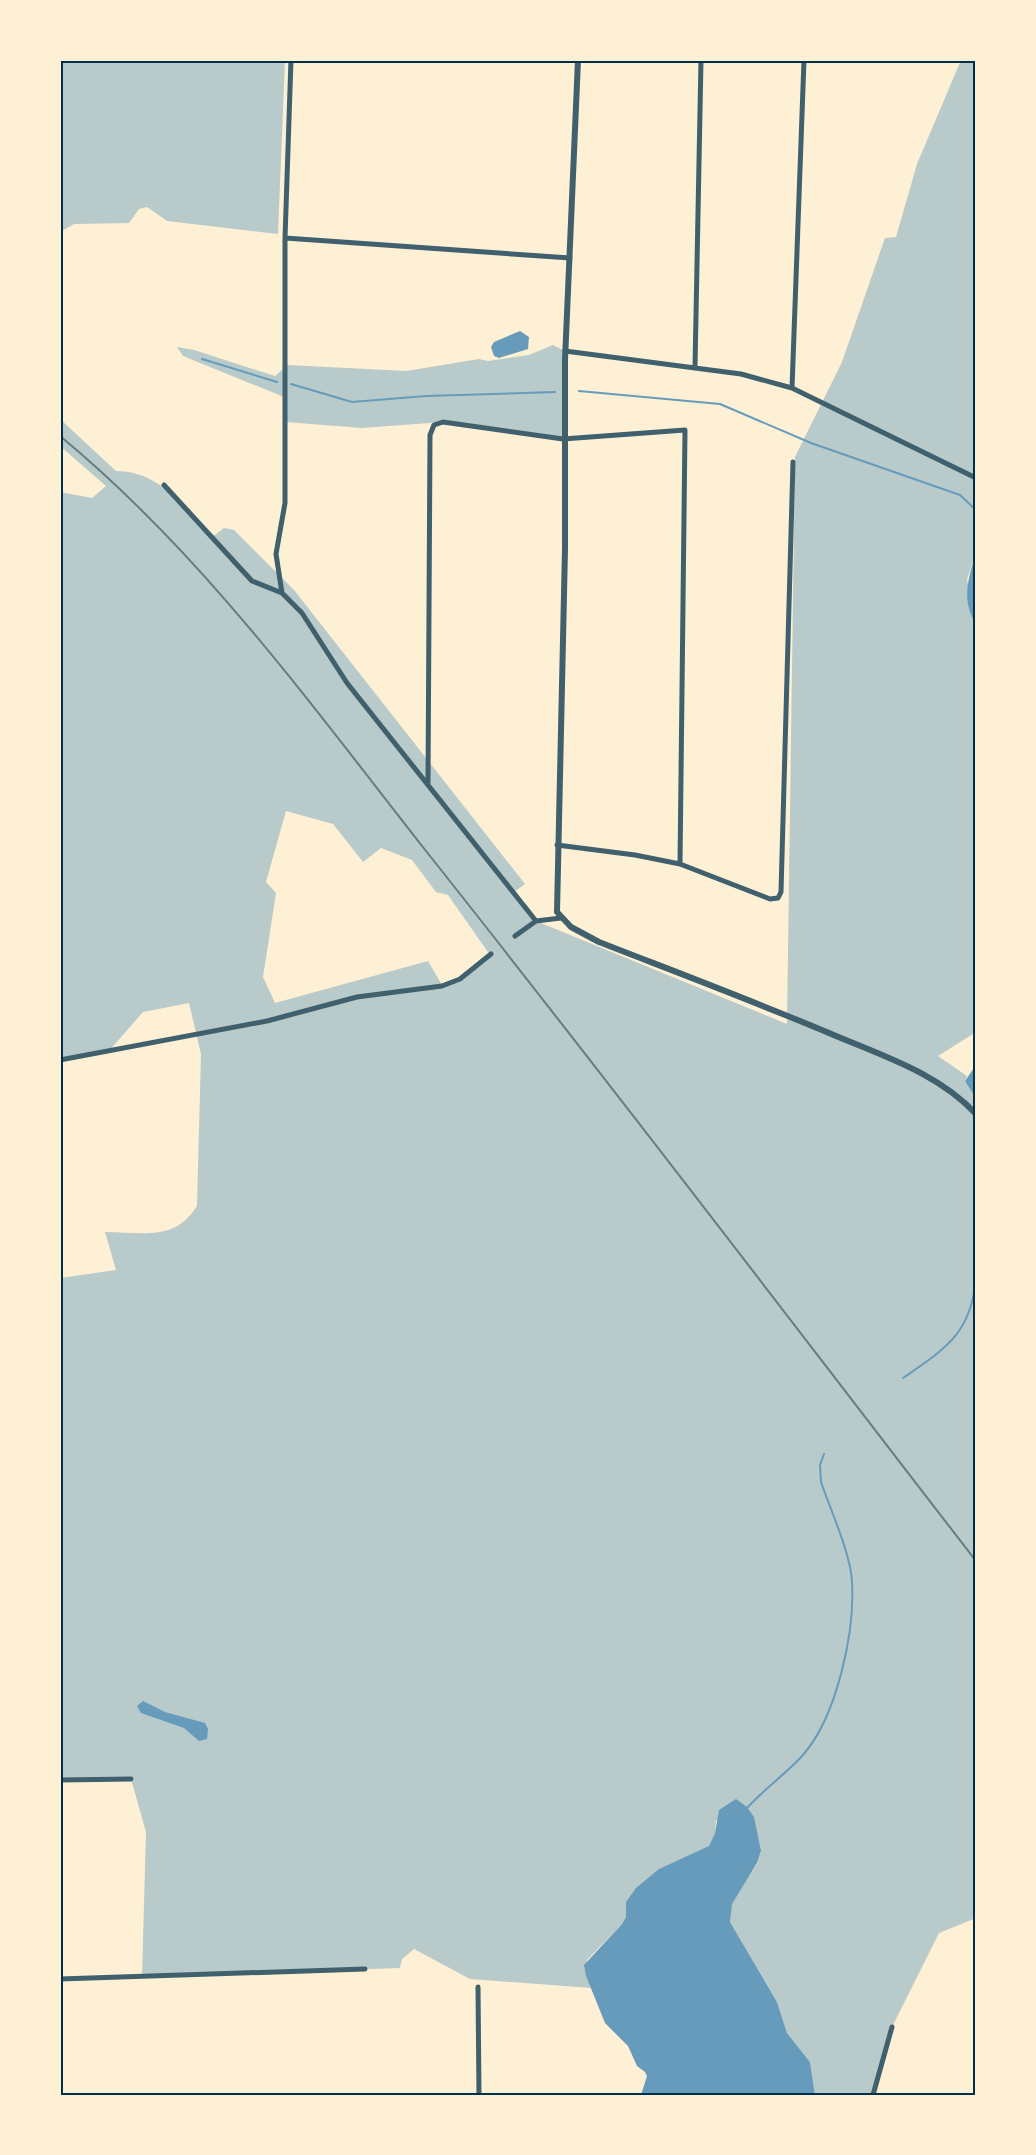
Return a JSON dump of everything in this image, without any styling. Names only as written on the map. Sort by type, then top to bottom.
[{"type":"street","points":[[282,593],[276,554],[285,503],[285,238],[291,60]]},
{"type":"street","points":[[578,60],[565,351],[563,439],[565,560],[555,906],[561,918],[599,942],[782,1013],[920,1072],[952,1092],[976,1114]]},
{"type":"street","points":[[695,367],[701,60]]},
{"type":"street","points":[[792,388],[804,60]]},
{"type":"street","points":[[285,238],[570,258]]},
{"type":"street","points":[[565,351],[741,374],[792,388],[976,478]]},
{"type":"street","points":[[428,785],[430,435],[434,425],[443,422],[563,439],[685,430],[680,864]]},
{"type":"street","points":[[557,844],[680,864],[770,899],[778,898],[781,892],[793,462]]},
{"type":"street","points":[[164,484],[252,581],[282,593],[302,613],[347,683],[536,921]]},
{"type":"street","points":[[515,936],[536,921],[561,918]]},
{"type":"street","points":[[60,1060],[267,1021],[357,997],[442,986],[460,979],[491,954]]},
{"type":"street","points":[[60,1780],[131,1779]]},
{"type":"street","points":[[60,1979],[365,1969]]},
{"type":"street","points":[[478,1987],[479,2095]]},
{"type":"street","points":[[873,2095],[892,2027]]},
{"type":"shaded area","points":[[60,60],[285,60],[278,234],[167,221],[147,207],[139,209],[129,223],[74,224],[60,232]]},
{"type":"shaded area","points":[[961,60],[976,60],[976,554],[967,579],[976,624],[976,1032],[938,1056],[967,1076],[965,1081],[976,1099],[976,1918],[939,1933],[892,2027],[873,2095],[815,2095],[810,2062],[787,2033],[777,2002],[730,1922],[731,1904],[757,1864],[761,1851],[716,1820],[715,1833],[709,1846],[626,1902],[626,1917],[622,1924],[587,1960],[586,1976],[591,1988],[470,1979],[414,1949],[402,1959],[400,1968],[142,1977],[146,1832],[131,1779],[60,1780],[60,1278],[116,1270],[105,1232],[145,1233],[168,1230],[179,1225],[197,1206],[201,1054],[189,1003],[143,1012],[109,1051],[60,1060],[60,492],[92,498],[106,486],[60,446],[60,419],[116,471],[146,477],[171,493],[212,537],[224,528],[234,530],[294,590],[525,884],[513,893],[536,921],[787,1024],[795,457],[842,362],[885,238],[896,237],[917,164]],"holes":[[[286,811],[333,824],[363,862],[381,848],[412,860],[436,892],[448,895],[490,955],[454,982],[442,985],[428,961],[275,1003],[263,977],[276,893],[266,882]]]},
{"type":"shaded area","points":[[553,345],[565,351],[563,439],[443,422],[362,428],[286,422],[284,397],[183,356],[177,347],[194,350],[275,376],[288,365],[406,371],[479,359],[488,361],[529,355]]},
{"type":"water","points":[[520,331],[529,337],[528,349],[499,358],[494,356],[491,347],[494,342]]},
{"type":"water","points":[[976,554],[976,624],[971,615],[967,589]]},
{"type":"water","points":[[976,1065],[976,1099],[965,1081]]},
{"type":"water","points":[[143,1701],[165,1712],[205,1723],[208,1729],[207,1739],[199,1741],[184,1728],[141,1713],[137,1706]]},
{"type":"water","points":[[736,1799],[747,1807],[754,1817],[761,1851],[757,1863],[732,1904],[730,1922],[777,2002],[787,2033],[810,2062],[815,2095],[641,2095],[647,2076],[637,2066],[628,2046],[605,2023],[586,1976],[584,1965],[622,1924],[626,1917],[626,1902],[636,1888],[659,1869],[709,1846],[715,1833],[719,1810]]},
{"type":"waterway","points":[[202,359],[277,382]]},
{"type":"waterway","points":[[291,384],[352,402],[426,396],[555,392]]},
{"type":"waterway","points":[[579,391],[720,404],[811,443],[960,495],[976,510]]},
{"type":"waterway","points":[[903,1378],[932,1358],[954,1338],[969,1313],[976,1278]]},
{"type":"waterway","points":[[747,1808],[803,1755],[815,1738],[834,1696],[847,1648],[852,1602],[851,1571],[821,1482],[820,1465],[824,1454]]},
{"type":"railway","points":[[60,436],[161,530],[209,581],[298,687],[634,1116],[976,1561]]}]
